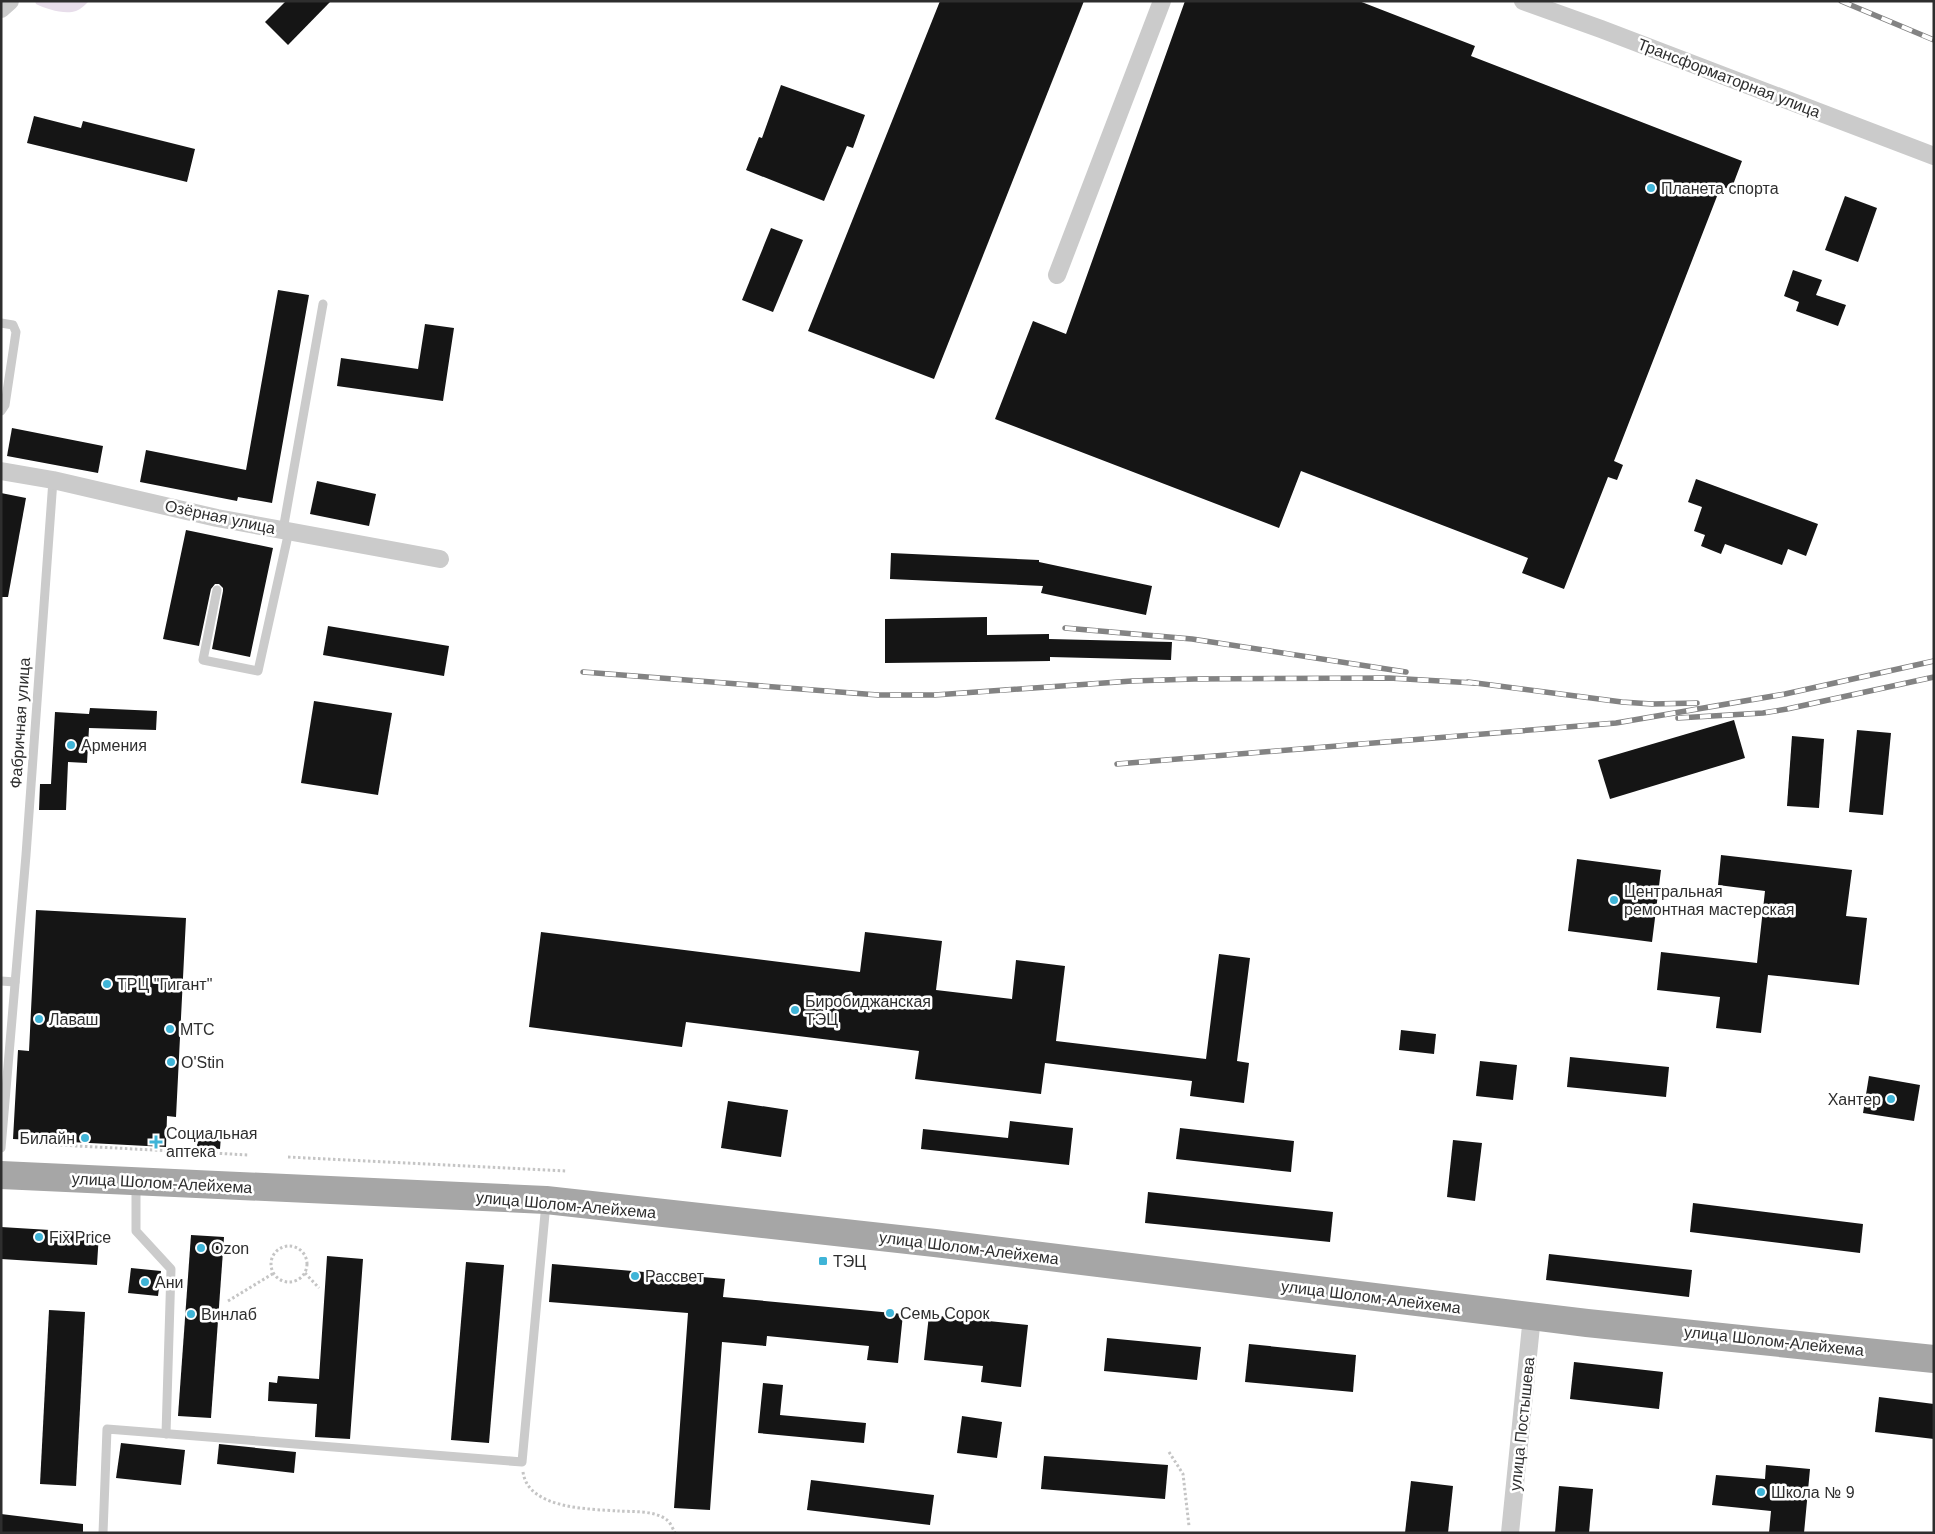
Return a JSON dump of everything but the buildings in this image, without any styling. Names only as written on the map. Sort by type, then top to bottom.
[{"type":"main road","name":"улица Шолом-Алейхема","points":[[1,1176],[546,1200],[935,1243],[1532,1316],[1934,1358]]},
{"type":"street","points":[[1,9],[10,1]]},
{"type":"street","points":[[1057,275],[1162,1]]},
{"type":"street","name":"Трансформаторная улица","points":[[1523,1],[1934,156]]},
{"type":"street","name":"Озёрная улица","points":[[1,471],[53,480],[217,518],[440,559]]},
{"type":"street","name":"улица Постышева","points":[[1510,1533],[1532,1316]]},
{"type":"lane","points":[[217,590],[203,660],[258,671],[286,530],[323,304]]},
{"type":"lane","points":[[1,323],[13,326],[16,332],[5,405],[1,411]]},
{"type":"lane","name":"Фабричная улица","points":[[1,1148],[53,480]]},
{"type":"lane","points":[[1,981],[15,982]]},
{"type":"lane","points":[[136,1182],[136,1231],[171,1269],[166,1434]]},
{"type":"lane","points":[[103,1533],[107,1429],[522,1462],[546,1200]]},
{"type":"path","points":[[20,1144],[249,1155]]},
{"type":"path","points":[[288,1157],[567,1171]]},
{"type":"path","points":[[288,1246],[297,1248],[304,1254],[308,1263],[305,1273],[298,1280],[288,1282],[280,1279],[274,1273],[271,1264],[274,1256],[280,1249],[288,1246]]},
{"type":"path","points":[[228,1301],[274,1273]]},
{"type":"path","points":[[305,1273],[319,1288]]},
{"type":"path","points":[[1169,1452],[1183,1474],[1189,1526]]},
{"type":"path","points":[[522,1462],[524,1480],[534,1494],[548,1502],[584,1508],[644,1511],[667,1520],[675,1533]]},
{"type":"shaded area","points":[[35,1],[89,1],[78,10],[67,12],[45,8],[36,4]]},
{"type":"railway","points":[[1841,1],[1934,40]]},
{"type":"railway","points":[[1065,628],[1192,639],[1406,672]]},
{"type":"railway","points":[[1117,764],[1616,723],[1785,694],[1934,661]]},
{"type":"railway","points":[[583,672],[878,695],[935,695],[1132,681],[1194,679],[1389,678],[1474,683]]},
{"type":"railway","points":[[1678,718],[1763,713],[1934,677]]},
{"type":"railway","points":[[1468,682],[1622,702],[1652,704],[1697,703]]},
{"type":"place","name":"Планета спорта","points":[[1651,188]]},
{"type":"place","name":"Армения","points":[[71,745]]},
{"type":"place","name":"Центральная ремонтная мастерская","points":[[1614,900]]},
{"type":"place","name":"ТРЦ \"Гигант\"","points":[[107,984]]},
{"type":"place","name":"Биробиджанская ТЭЦ","points":[[795,1010]]},
{"type":"place","name":"Лаваш","points":[[39,1019]]},
{"type":"place","name":"МТС","points":[[170,1029]]},
{"type":"place","name":"O'Stin","points":[[171,1062]]},
{"type":"place","name":"Хантер","points":[[1891,1099]]},
{"type":"place","name":"Билайн","points":[[85,1138]]},
{"type":"place","name":"Социальная аптека","points":[[156,1142]]},
{"type":"place","name":"Fix Price","points":[[39,1237]]},
{"type":"place","name":"Ozon","points":[[201,1248]]},
{"type":"place","name":"ТЭЦ","points":[[823,1261]]},
{"type":"place","name":"Рассвет","points":[[635,1276]]},
{"type":"place","name":"Ани","points":[[145,1282]]},
{"type":"place","name":"Семь Сорок","points":[[890,1313]]},
{"type":"place","name":"Винлаб","points":[[191,1314]]},
{"type":"place","name":"Школа № 9","points":[[1761,1492]]}]
